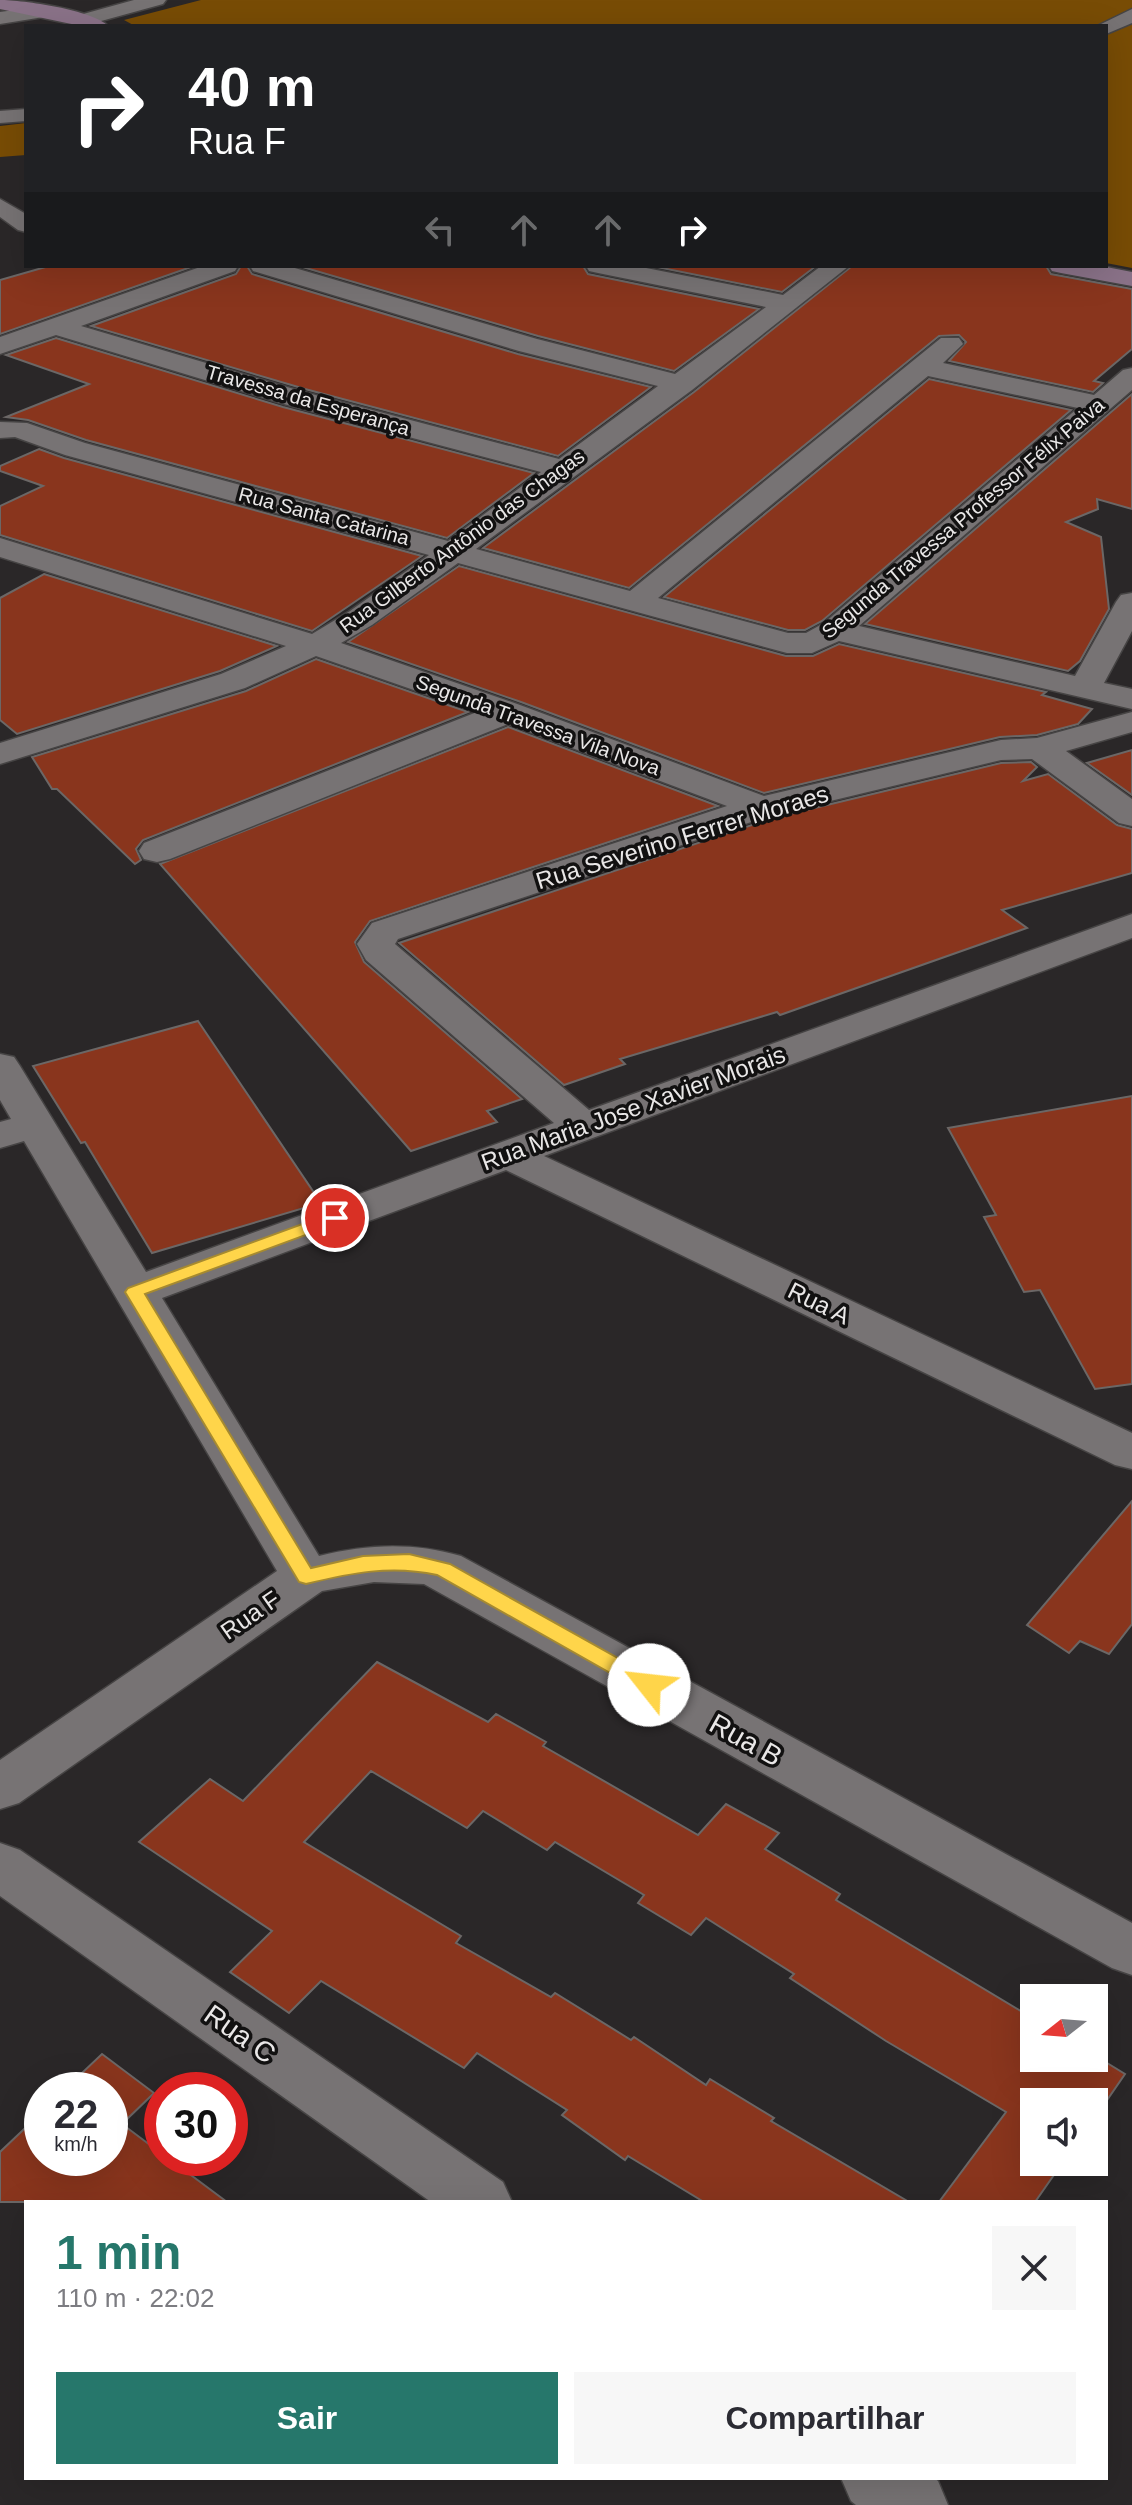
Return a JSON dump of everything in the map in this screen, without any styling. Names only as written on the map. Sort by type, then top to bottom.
[{"type":"main road","points":[[0,3],[90,23]]},
{"type":"main road","points":[[1072,268],[1132,279]]},
{"type":"street","points":[[90,23],[156,0]]},
{"type":"street","points":[[0,18],[43,12]]},
{"type":"street","points":[[1108,27],[1132,15]]},
{"type":"street","points":[[0,117],[24,115]]},
{"type":"street","points":[[0,206],[24,224]]},
{"type":"street","points":[[0,233],[24,226]]},
{"type":"street","points":[[0,346],[220,268]]},
{"type":"street","points":[[269,268],[528,345],[682,384]]},
{"type":"street","points":[[608,268],[787,303]]},
{"type":"street","name":"Rua Gilberto Antônio das Chagas","points":[[0,754],[233,681],[315,645],[361,618],[454,551],[834,268]]},
{"type":"street","name":"Travessa da Esperança","points":[[56,327],[294,398],[562,469]]},
{"type":"street","points":[[637,600],[950,344]]},
{"type":"street","points":[[920,366],[1099,404]]},
{"type":"street","name":"Segunda Travessa Professor Félix Paiva","points":[[787,643],[812,643],[835,630],[1132,376]]},
{"type":"street","name":"Rua Santa Catarina","points":[[0,430],[17,429],[75,449],[787,643]]},
{"type":"street","name":"Segunda Travessa Vila Nova","points":[[0,547],[315,645],[508,712],[761,807]]},
{"type":"street","points":[[1085,687],[1132,602]]},
{"type":"street","points":[[835,630],[1132,699]]},
{"type":"street","points":[[157,851],[508,712]]},
{"type":"street","name":"Rua Severino Ferrer Moraes","points":[[582,1126],[379,952],[376,944],[378,938],[385,931],[761,807],[1001,750],[1039,748],[1132,722]]},
{"type":"street","points":[[1039,748],[1132,815]]},
{"type":"street","name":"Rua Maria Jose Xavier Morais","points":[[135,1292],[1132,925]]},
{"type":"street","name":"Rua F","points":[[0,1066],[18,1130],[135,1292],[306,1577],[0,1788]]},
{"type":"street","name":"Rua A","points":[[506,1154],[1132,1453]]},
{"type":"street","name":"Rua B","points":[[306,1577],[363,1563],[409,1562],[443,1569],[1132,1951]]},
{"type":"street","name":"Rua C","points":[[0,1866],[478,2200]]},
{"type":"street","points":[[878,2480],[914,2505]]},
{"type":"shaded area","points":[[201,0],[1132,0],[1132,268],[1108,263],[1108,24],[131,24],[124,20]]},
{"type":"shaded area","points":[[24,123],[24,155],[0,157],[0,126]]},
{"type":"building","points":[[42,268],[188,268],[0,334],[0,280]]},
{"type":"building","points":[[240,268],[248,268],[252,274],[518,354],[651,387],[558,456],[305,389],[91,326],[236,274]]},
{"type":"building","points":[[306,268],[584,268],[588,274],[759,309],[674,371],[538,336]]},
{"type":"building","points":[[662,268],[813,268],[782,292]]},
{"type":"building","points":[[849,268],[1047,268],[1051,274],[1132,289],[1132,349],[1094,381],[1103,383],[1093,392],[949,361],[966,342],[959,335],[939,336],[629,588],[483,548],[694,392]]},
{"type":"building","points":[[56,338],[283,407],[534,473],[447,538],[86,440],[28,420],[6,417],[89,384],[6,355]]},
{"type":"building","points":[[929,379],[1071,410],[822,621],[805,630],[788,630],[664,597]]},
{"type":"building","points":[[1132,394],[1132,509],[1097,499],[1098,509],[1066,522],[1101,537],[1109,609],[1080,661],[1068,671],[865,624]]},
{"type":"building","points":[[39,449],[422,556],[312,631],[0,535],[0,506],[43,486],[0,471],[0,466]]},
{"type":"building","points":[[459,566],[786,656],[813,656],[839,644],[1046,692],[1042,695],[1092,709],[1078,724],[1037,735],[1000,737],[764,793],[521,702],[348,642]]},
{"type":"building","points":[[44,574],[277,646],[220,671],[17,734],[0,720],[0,598]]},
{"type":"building","points":[[316,659],[468,712],[143,840],[136,849],[141,860],[135,864],[57,789],[52,789],[32,757],[246,691]]},
{"type":"building","points":[[508,727],[718,806],[370,921],[355,942],[364,962],[522,1099],[487,1111],[497,1122],[411,1151],[160,864]]},
{"type":"building","points":[[1132,750],[1132,795],[1087,763]]},
{"type":"building","points":[[1031,762],[1037,767],[1023,781],[1048,774],[1117,825],[1132,829],[1132,873],[1002,910],[1027,928],[780,1015],[777,1012],[620,1059],[625,1064],[564,1085],[399,943],[773,818],[1001,763]]},
{"type":"building","points":[[198,1021],[321,1203],[152,1253],[85,1142],[81,1143],[33,1066]]},
{"type":"building","points":[[1132,1096],[1132,1384],[1095,1389],[1040,1290],[1024,1292],[984,1217],[996,1215],[948,1128]]},
{"type":"building","points":[[1132,1501],[1132,1624],[1109,1654],[1080,1641],[1069,1653],[1027,1625]]},
{"type":"building","points":[[377,1662],[488,1722],[496,1714],[546,1742],[543,1746],[698,1835],[726,1804],[779,1833],[765,1849],[840,1894],[836,1900],[1020,2011],[1020,2072],[1108,2072],[1108,2064],[1125,2074],[1108,2099],[1108,2088],[1020,2088],[1020,2176],[1053,2176],[1036,2200],[940,2200],[1006,2112],[886,2041],[790,1978],[794,1974],[706,1918],[691,1935],[638,1903],[644,1895],[555,1842],[547,1850],[483,1811],[467,1828],[371,1771],[304,1842],[461,1936],[456,1943],[551,1997],[555,1993],[631,2040],[634,2037],[706,2085],[710,2079],[774,2118],[771,2121],[906,2200],[701,2200],[628,2156],[625,2160],[562,2115],[567,2110],[477,2053],[464,2068],[321,1981],[289,2013],[230,1972],[272,1931],[139,1842],[210,1779],[243,1801]]},
{"type":"building","points":[[102,2054],[126,2072],[83,2072]]},
{"type":"building","points":[[128,2074],[144,2086],[144,2103],[128,2118]]},
{"type":"building","points":[[128,2128],[144,2140],[144,2176],[192,2176],[224,2200],[0,2202],[0,2152],[24,2129],[24,2176],[128,2176]]},
{"type":"route","points":[[335,1218],[135,1292],[306,1577],[363,1563],[409,1562],[443,1569],[649,1685]]}]
